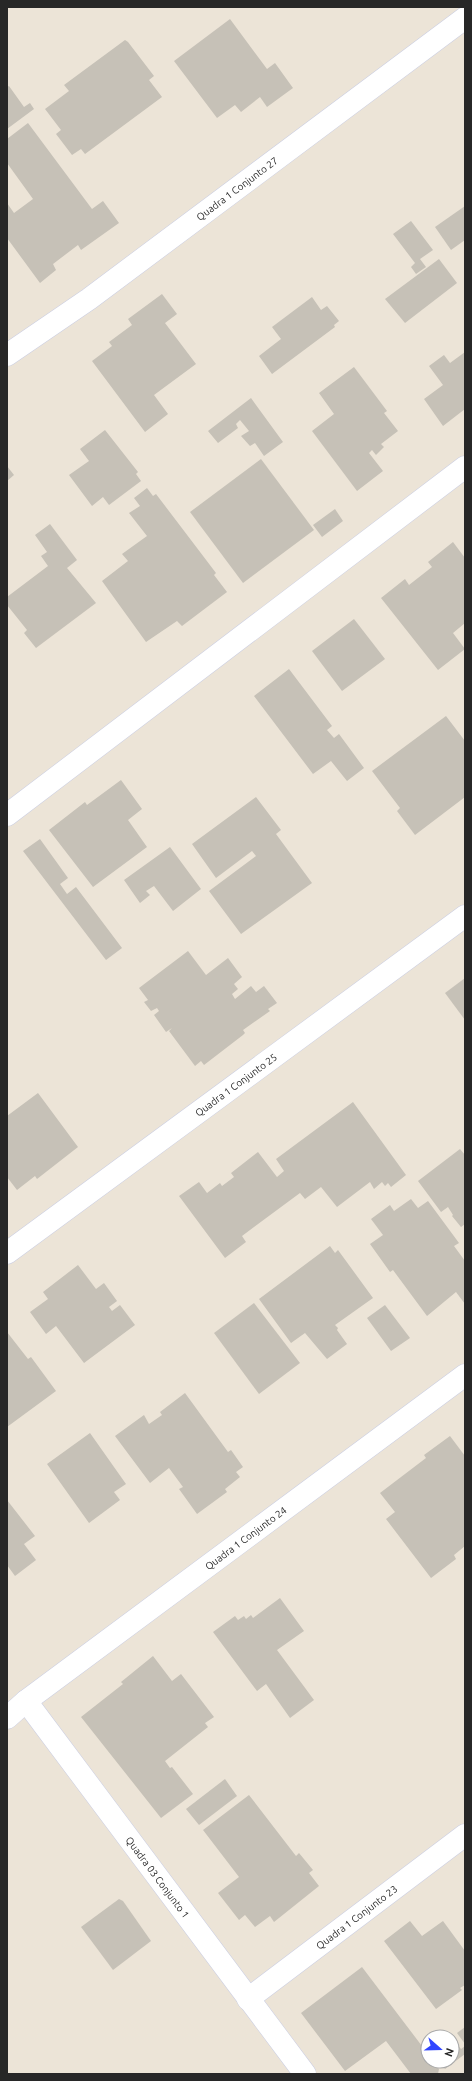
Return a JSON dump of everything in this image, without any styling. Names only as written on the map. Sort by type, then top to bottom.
[{"type":"street","name":"Quadra 1 Conjunto 27","points":[[7,355],[90,299],[465,18]]},
{"type":"street","points":[[7,815],[465,467]]},
{"type":"street","name":"Quadra 1 Conjunto 25","points":[[7,1253],[465,916]]},
{"type":"street","name":"Quadra 1 Conjunto 24","points":[[26,1701],[465,1375]]},
{"type":"street","points":[[7,1718],[26,1701]]},
{"type":"street","name":"Quadra 03 Conjunto 1","points":[[26,1701],[305,2074]]},
{"type":"street","name":"Quadra 1 Conjunto 23","points":[[248,1999],[465,1835]]},
{"type":"building","points":[[230,19],[267,69],[275,63],[293,88],[267,107],[260,97],[241,112],[235,105],[217,118],[174,61]]},
{"type":"building","points":[[125,40],[154,76],[149,80],[162,97],[85,154],[81,149],[72,155],[56,134],[61,130],[45,109],[69,91],[64,85]]},
{"type":"building","points":[[9,86],[24,107],[30,103],[34,109],[7,129],[7,87]]},
{"type":"building","points":[[28,123],[92,209],[103,201],[119,223],[81,250],[78,245],[53,264],[56,270],[40,283],[7,238],[7,203],[14,213],[33,199],[7,163],[7,139]]},
{"type":"building","points":[[465,206],[465,240],[451,250],[435,227]]},
{"type":"building","points":[[411,221],[433,250],[420,259],[426,267],[416,274],[411,267],[415,263],[393,234]]},
{"type":"building","points":[[439,259],[457,283],[405,323],[385,299]]},
{"type":"building","points":[[162,294],[177,314],[165,323],[196,364],[154,395],[168,414],[145,432],[92,361],[112,346],[109,342],[132,325],[128,319]]},
{"type":"building","points":[[312,297],[321,310],[327,306],[339,321],[334,325],[335,327],[272,374],[259,356],[281,339],[272,327]]},
{"type":"building","points":[[465,352],[465,409],[443,426],[424,399],[443,385],[429,366],[444,355],[450,363]]},
{"type":"building","points":[[354,367],[387,411],[384,413],[398,431],[381,444],[384,447],[376,455],[372,450],[369,453],[383,471],[357,491],[312,431],[334,414],[319,393]]},
{"type":"building","points":[[251,398],[283,442],[264,456],[255,443],[250,446],[241,436],[249,431],[240,420],[236,424],[238,428],[218,443],[208,431]]},
{"type":"building","points":[[105,430],[138,472],[136,474],[141,481],[109,505],[103,497],[92,506],[69,475],[89,461],[80,449]]},
{"type":"building","points":[[261,459],[314,530],[243,583],[190,512]]},
{"type":"building","points":[[7,466],[14,475],[7,481]]},
{"type":"building","points":[[147,488],[153,496],[156,494],[216,573],[214,575],[227,592],[182,626],[177,621],[146,642],[102,581],[128,561],[122,554],[147,536],[129,513],[140,506],[134,498]]},
{"type":"building","points":[[335,509],[343,521],[322,537],[313,525]]},
{"type":"building","points":[[50,524],[77,560],[67,568],[96,603],[36,648],[24,633],[27,630],[7,605],[7,597],[48,566],[41,556],[47,552],[35,535]]},
{"type":"building","points":[[453,542],[465,558],[465,623],[453,633],[465,649],[438,670],[381,598],[405,579],[409,585],[432,567],[428,562]]},
{"type":"building","points":[[354,619],[385,659],[342,691],[312,651]]},
{"type":"building","points":[[289,669],[332,726],[327,730],[334,738],[339,734],[364,768],[347,781],[331,761],[313,774],[254,696]]},
{"type":"building","points":[[446,716],[465,741],[465,797],[415,835],[397,811],[400,808],[372,771]]},
{"type":"building","points":[[121,780],[142,809],[128,820],[147,847],[93,887],[49,830],[85,802],[87,805]]},
{"type":"building","points":[[256,797],[281,830],[276,834],[312,883],[241,934],[209,891],[256,856],[252,851],[216,878],[192,844]]},
{"type":"building","points":[[40,839],[68,878],[60,884],[67,894],[76,887],[122,948],[106,960],[23,851]]},
{"type":"building","points":[[170,847],[201,889],[173,911],[154,886],[146,891],[150,895],[140,903],[124,880]]},
{"type":"building","points":[[188,951],[206,975],[228,958],[242,977],[234,984],[238,989],[232,994],[235,999],[251,986],[256,992],[264,986],[277,1003],[268,1009],[270,1011],[243,1030],[245,1033],[243,1035],[204,1065],[201,1061],[195,1066],[169,1031],[172,1028],[166,1032],[154,1015],[159,1011],[157,1008],[151,1011],[144,1002],[148,1000],[139,988]]},
{"type":"building","points":[[465,978],[465,1020],[445,993]]},
{"type":"building","points":[[38,1093],[78,1147],[37,1179],[35,1176],[17,1190],[7,1177],[7,1116]]},
{"type":"building","points":[[353,1102],[406,1175],[391,1187],[388,1183],[385,1186],[382,1182],[374,1189],[370,1182],[337,1207],[321,1187],[305,1199],[300,1193],[242,1236],[246,1242],[225,1258],[179,1196],[199,1182],[207,1193],[220,1183],[222,1186],[234,1177],[231,1173],[258,1152],[277,1177],[284,1171],[276,1159]]},
{"type":"building","points":[[460,1149],[465,1155],[465,1224],[461,1227],[452,1216],[453,1215],[448,1207],[441,1212],[418,1181]]},
{"type":"building","points":[[411,1199],[418,1208],[428,1201],[459,1243],[454,1246],[465,1261],[465,1304],[456,1292],[427,1316],[393,1270],[390,1272],[370,1244],[383,1235],[371,1219],[390,1205],[394,1211]]},
{"type":"building","points":[[330,1246],[335,1253],[338,1250],[373,1298],[335,1325],[347,1344],[327,1359],[305,1333],[291,1343],[259,1299]]},
{"type":"building","points":[[78,1265],[96,1289],[104,1283],[117,1301],[109,1307],[112,1311],[120,1305],[135,1325],[84,1363],[56,1326],[46,1334],[30,1312],[48,1299],[43,1292]]},
{"type":"building","points":[[254,1303],[300,1363],[259,1394],[214,1333]]},
{"type":"building","points":[[385,1305],[410,1338],[391,1351],[367,1318]]},
{"type":"building","points":[[7,1332],[28,1359],[31,1357],[56,1391],[7,1427]]},
{"type":"building","points":[[185,1393],[228,1452],[231,1450],[243,1467],[236,1472],[240,1477],[225,1489],[227,1492],[197,1514],[179,1489],[183,1487],[169,1468],[150,1483],[115,1436],[144,1415],[149,1424],[162,1415],[160,1412]]},
{"type":"building","points":[[90,1433],[126,1484],[114,1492],[120,1500],[89,1523],[47,1464]]},
{"type":"building","points":[[450,1436],[465,1456],[465,1546],[454,1555],[456,1559],[431,1578],[386,1519],[395,1512],[380,1493],[426,1458],[424,1455]]},
{"type":"building","points":[[7,1500],[35,1536],[24,1544],[36,1560],[15,1576],[7,1565]]},
{"type":"building","points":[[280,1598],[304,1631],[277,1650],[314,1700],[290,1718],[266,1684],[257,1691],[213,1632],[235,1616],[238,1620],[244,1616],[246,1619],[251,1615],[253,1618]]},
{"type":"building","points":[[153,1656],[172,1681],[181,1674],[214,1717],[205,1723],[208,1727],[165,1761],[170,1768],[172,1767],[193,1794],[161,1818],[81,1717],[123,1684],[121,1682]]},
{"type":"building","points":[[225,1779],[237,1796],[199,1825],[186,1809]]},
{"type":"building","points":[[249,1795],[296,1856],[299,1853],[313,1870],[309,1873],[319,1886],[274,1922],[270,1916],[255,1927],[245,1915],[239,1920],[218,1893],[239,1877],[203,1830]]},
{"type":"building","points":[[119,1899],[123,1901],[151,1941],[113,1970],[81,1927]]},
{"type":"building","points":[[410,1921],[422,1936],[443,1921],[465,1951],[465,1985],[460,1988],[462,1990],[436,2009],[384,1941]]},
{"type":"building","points":[[362,1967],[420,2043],[420,2069],[439,2069],[438,2074],[411,2074],[386,2041],[345,2071],[301,2013]]},
{"type":"building","points":[[465,2027],[465,2044],[460,2037],[460,2031]]},
{"type":"building","points":[[465,2046],[465,2054],[460,2058],[460,2048],[461,2049]]}]
